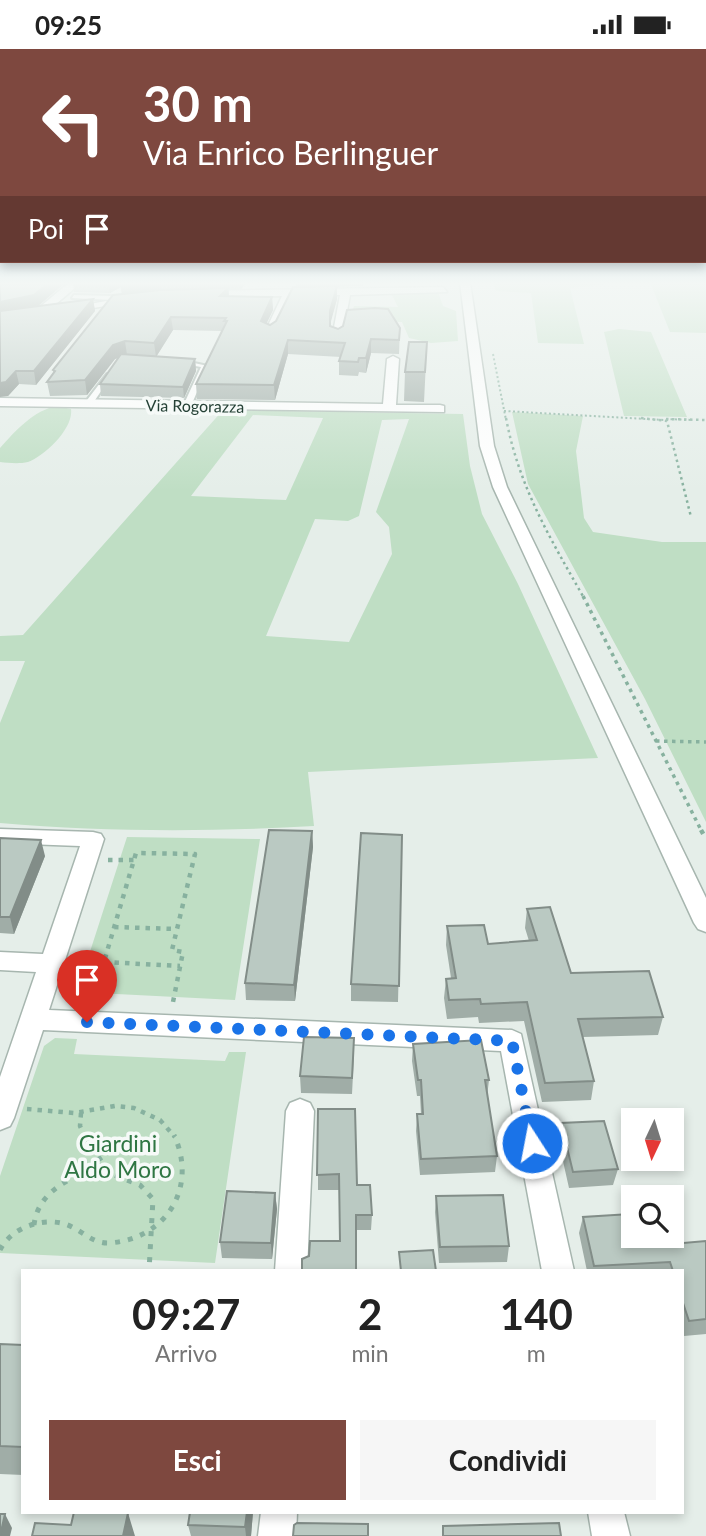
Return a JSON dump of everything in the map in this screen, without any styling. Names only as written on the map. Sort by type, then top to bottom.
[{"type":"street","points":[[474,351],[487,446],[499,487],[706,923]]},
{"type":"street","points":[[389,409],[393,359]]},
{"type":"street","name":"Via Rogorazza","points":[[0,402],[36,397],[88,404],[440,409]]},
{"type":"street","points":[[0,836],[93,839],[2,1112]]},
{"type":"street","points":[[0,961],[50,963]]},
{"type":"street","points":[[32,1019],[512,1041],[558,1269]]},
{"type":"street","points":[[291,1269],[300,1111]]},
{"type":"street","points":[[278,1536],[279,1514]]},
{"type":"street","points":[[606,1514],[611,1536]]},
{"type":"lane","points":[[169,362],[197,362],[205,366],[187,406]]},
{"type":"lane","points":[[88,404],[116,365]]},
{"type":"path","points":[[493,351],[512,450],[533,508],[584,599],[706,839]]},
{"type":"path","points":[[504,411],[706,420]]},
{"type":"path","points":[[663,419],[667,421],[691,517]]},
{"type":"path","points":[[656,741],[706,742]]},
{"type":"path","points":[[96,989],[136,853],[195,854],[172,950],[183,952],[168,1026]]},
{"type":"path","points":[[114,927],[177,929]]},
{"type":"path","points":[[104,962],[180,966]]},
{"type":"path","points":[[0,1250],[10,1236],[34,1225],[58,1222],[106,1244],[120,1242],[154,1226],[175,1207],[182,1193],[184,1169],[173,1133],[162,1122],[137,1109],[110,1106],[81,1113],[2,1112]]},
{"type":"path","points":[[81,1113],[80,1126],[86,1139],[102,1158],[102,1165],[109,1173],[140,1185],[153,1199],[154,1226],[149,1269]]},
{"type":"path","points":[[34,1225],[34,1219],[49,1193],[74,1177],[102,1165]]},
{"type":"green space","points":[[609,351],[659,351],[687,417],[624,416]]},
{"type":"green space","points":[[57,406],[71,409],[71,416],[63,433],[50,448],[28,462],[0,462],[0,448],[19,428],[40,412]]},
{"type":"green space","points":[[223,410],[463,414],[470,466],[482,514],[518,584],[598,758],[308,772],[314,826],[157,830],[0,823],[0,723],[25,661],[0,661],[0,636],[23,635]],"holes":[[[253,415],[323,418],[286,500],[191,496]],[[409,419],[376,512],[389,527],[392,554],[349,642],[266,636],[315,519],[348,521],[359,516],[382,420]]]},
{"type":"green space","points":[[512,412],[583,416],[576,451],[584,518],[593,532],[662,542],[706,542],[706,822],[645,699],[528,484]]},
{"type":"green space","points":[[127,837],[260,839],[235,1000],[77,992]]},
{"type":"green space","name":"Giardini Aldo Moro","points":[[55,1038],[77,1039],[74,1054],[225,1061],[229,1052],[246,1052],[215,1263],[0,1253],[0,1176],[44,1046]]},
{"type":"building","points":[[0,351],[50,351],[34,371],[16,371],[6,382],[0,383]]},
{"type":"building","points":[[68,351],[108,351],[85,380],[47,382],[55,371],[53,370]]},
{"type":"building","points":[[212,351],[284,351],[274,385],[196,384]]},
{"type":"building","points":[[342,351],[368,351],[366,358],[359,358],[358,362],[339,361]]},
{"type":"building","points":[[408,351],[426,351],[425,372],[405,372]]},
{"type":"building","points":[[121,354],[195,359],[183,387],[100,384]]},
{"type":"building","points":[[269,830],[312,831],[294,985],[245,983]]},
{"type":"building","points":[[361,833],[402,835],[399,986],[351,984]]},
{"type":"building","points":[[0,838],[41,840],[10,917],[0,917]]},
{"type":"building","points":[[550,907],[571,973],[649,971],[663,1017],[578,1019],[594,1081],[545,1083],[527,1002],[481,1004],[480,999],[449,1000],[446,979],[456,978],[447,926],[484,925],[488,944],[537,940],[527,909]]},
{"type":"building","points":[[304,1037],[354,1038],[352,1078],[300,1076]]},
{"type":"building","points":[[481,1040],[489,1080],[485,1080],[497,1156],[421,1159],[417,1114],[423,1114],[421,1080],[418,1080],[413,1044]]},
{"type":"building","points":[[318,1109],[355,1109],[357,1185],[370,1185],[372,1215],[356,1215],[356,1269],[302,1269],[302,1259],[309,1256],[310,1241],[340,1241],[339,1174],[317,1175]]},
{"type":"building","points":[[604,1121],[618,1169],[573,1172],[561,1123]]},
{"type":"building","points":[[227,1191],[275,1193],[271,1243],[220,1242]]},
{"type":"building","points":[[503,1195],[509,1246],[440,1247],[436,1196]]},
{"type":"building","points":[[621,1215],[621,1248],[684,1248],[684,1243],[706,1241],[706,1319],[689,1321],[684,1306],[684,1269],[672,1269],[670,1262],[594,1266],[583,1217]]},
{"type":"building","points":[[433,1250],[436,1269],[401,1269],[399,1252]]},
{"type":"building","points":[[0,1344],[21,1345],[21,1447],[0,1446]]},
{"type":"building","points":[[0,1514],[5,1514],[0,1536]]},
{"type":"building","points":[[74,1514],[128,1514],[123,1536],[32,1536],[35,1523],[71,1525]]},
{"type":"building","points":[[190,1514],[247,1514],[245,1527],[188,1525]]},
{"type":"building","points":[[559,1523],[561,1536],[443,1536],[443,1526]]},
{"type":"building","points":[[368,1524],[368,1536],[293,1536],[294,1525]]},
{"type":"route","points":[[87,1022],[512,1041],[532,1143]]}]
